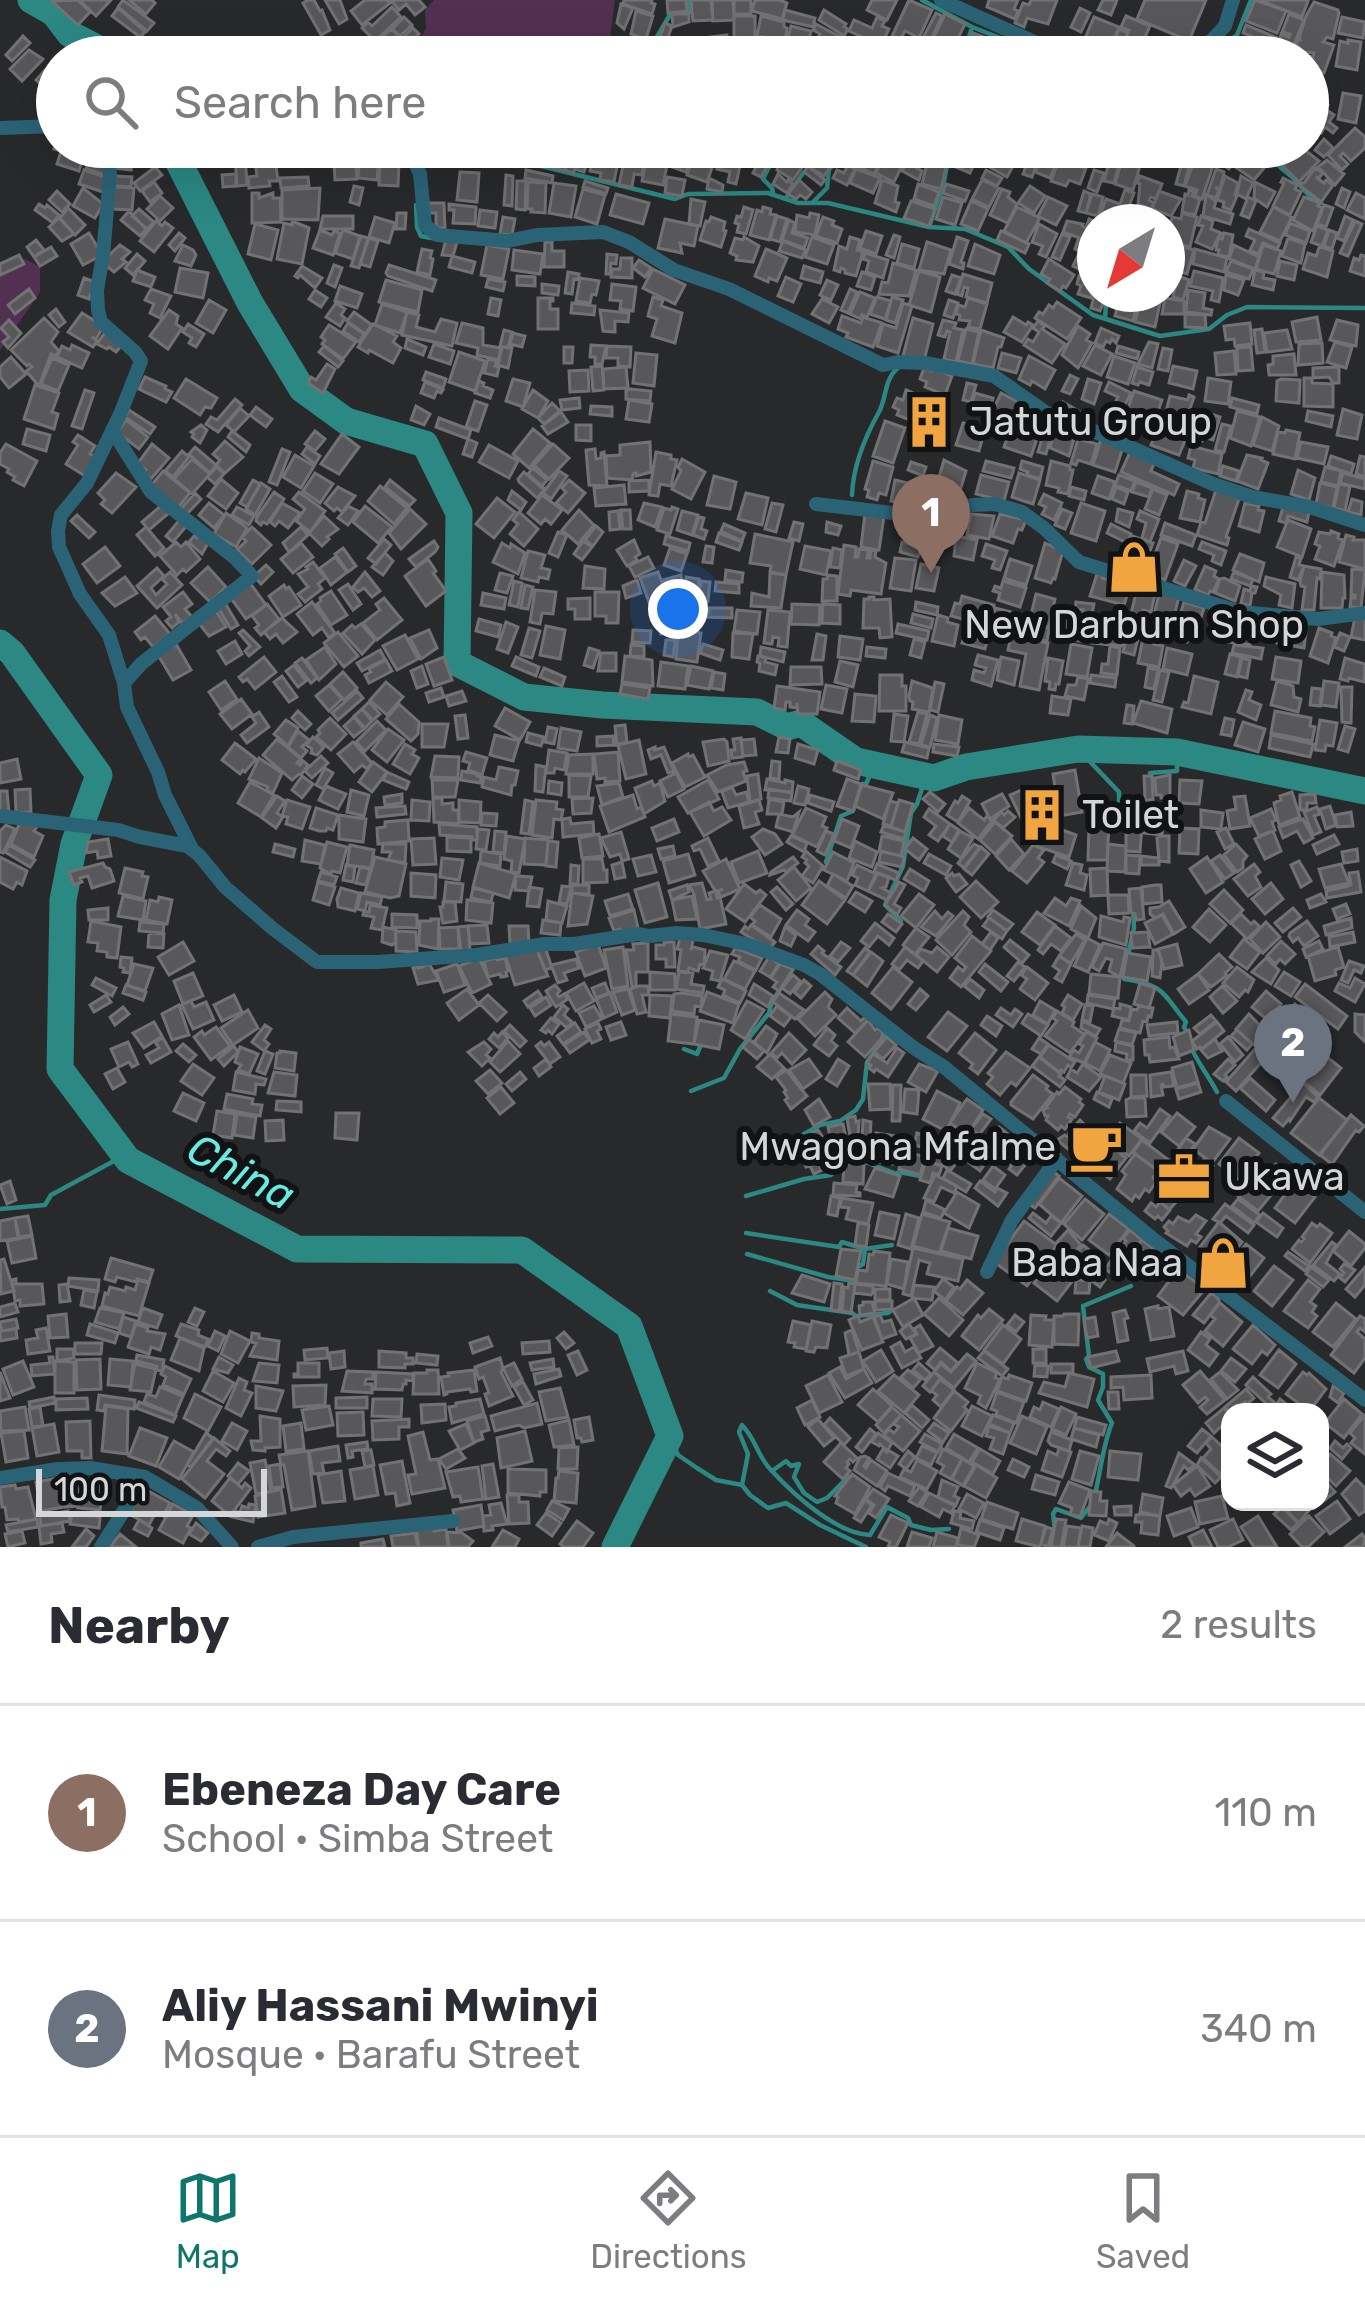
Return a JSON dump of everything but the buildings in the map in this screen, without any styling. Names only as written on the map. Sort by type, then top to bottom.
[{"type":"street","points":[[941,0],[1021,36]]},
{"type":"street","points":[[1216,36],[1225,26],[1233,0]]},
{"type":"street","points":[[0,128],[36,127]]},
{"type":"street","points":[[110,168],[98,310],[101,322],[141,361],[87,483],[61,515],[59,547],[80,594],[109,635],[127,707],[165,795],[192,849],[225,887],[317,962],[476,955],[638,934],[703,935],[764,950],[820,974],[1365,1400]]},
{"type":"street","points":[[417,168],[424,225],[436,235],[508,241],[603,232],[674,270],[729,289],[883,365],[925,364],[994,376],[1060,423],[1094,431],[1213,484],[1365,525]]},
{"type":"street","points":[[112,430],[151,492],[253,576],[141,664],[124,683]]},
{"type":"street","points":[[816,504],[935,518],[972,505],[995,504],[1022,512],[1079,562],[1240,613],[1318,619],[1365,613]]},
{"type":"street","points":[[0,816],[118,830],[192,849]]},
{"type":"street","points":[[1226,1101],[1365,1212]]},
{"type":"street","points":[[988,1272],[1012,1220],[1057,1159]]},
{"type":"street","points":[[0,1478],[58,1468],[90,1468],[145,1478],[197,1508],[232,1547]]},
{"type":"street","points":[[100,1547],[145,1478]]},
{"type":"street","points":[[258,1547],[293,1538],[358,1539],[453,1521]]},
{"type":"shaded area","points":[[434,0],[615,0],[610,36],[422,36],[425,9]]},
{"type":"shaded area","points":[[25,259],[40,267],[40,292],[0,350],[0,272]]},
{"type":"waterway","points":[[31,0],[54,13],[74,36]]},
{"type":"waterway","points":[[658,36],[671,13],[690,12],[688,0]]},
{"type":"waterway","points":[[922,0],[972,27]]},
{"type":"waterway","points":[[1236,36],[1251,0]]},
{"type":"waterway","points":[[969,36],[972,27],[995,36]]},
{"type":"waterway","points":[[182,168],[250,303],[302,389],[346,421],[425,444],[459,513],[457,663],[524,697],[757,712],[787,727],[801,723],[856,761],[934,778],[966,767],[1078,749],[1177,752],[1365,791]]},
{"type":"waterway","points":[[549,168],[675,199],[688,194],[768,193],[929,227],[965,229],[1008,247],[1029,269],[1093,315],[1160,336],[1209,329],[1247,307],[1365,308]]},
{"type":"waterway","points":[[768,168],[763,179],[773,193]]},
{"type":"waterway","points":[[812,203],[827,188],[830,168]]},
{"type":"waterway","points":[[929,227],[946,168]]},
{"type":"waterway","points":[[1282,168],[1321,203]]},
{"type":"waterway","points":[[786,198],[803,173]]},
{"type":"waterway","points":[[416,205],[421,236],[431,238]]},
{"type":"waterway","points":[[1105,318],[1106,312]]},
{"type":"waterway","points":[[852,495],[861,452],[890,377],[898,368]]},
{"type":"waterway","name":"China","points":[[0,643],[12,653],[99,775],[74,844],[63,900],[60,1069],[128,1160],[297,1249],[522,1250],[629,1326],[670,1436],[615,1547]]},
{"type":"waterway","points":[[1078,749],[1119,792],[1119,809]]},
{"type":"waterway","points":[[1150,773],[1177,771],[1177,752]]},
{"type":"waterway","points":[[826,862],[841,816],[853,811],[874,766]]},
{"type":"waterway","points":[[901,921],[885,905],[903,866],[911,813],[926,776]]},
{"type":"waterway","points":[[1128,955],[1133,907]]},
{"type":"waterway","points":[[691,1091],[724,1078],[796,964]]},
{"type":"waterway","points":[[1125,972],[1124,979],[1155,987],[1166,996],[1186,1022],[1188,1034]]},
{"type":"waterway","points":[[754,1155],[783,1146],[820,1125],[840,1121],[856,1110],[863,1099],[867,1062],[886,1031]]},
{"type":"waterway","points":[[1190,1045],[1217,1092]]},
{"type":"waterway","points":[[684,1049],[697,1054],[700,1047]]},
{"type":"waterway","points":[[0,1209],[45,1205],[51,1195],[125,1155]]},
{"type":"waterway","points":[[746,1196],[831,1175],[844,1162],[865,1162],[897,1174],[920,1176]]},
{"type":"waterway","points":[[746,1233],[839,1247],[842,1242],[865,1249],[892,1245]]},
{"type":"waterway","points":[[747,1254],[855,1281],[865,1249]]},
{"type":"waterway","points":[[1095,1494],[1112,1423],[1098,1400],[1103,1374],[1089,1367],[1086,1359],[1083,1306],[1131,1286]]},
{"type":"waterway","points":[[770,1291],[797,1305],[856,1316],[892,1310]]},
{"type":"waterway","points":[[742,1485],[748,1454],[739,1432],[742,1425],[772,1471]]},
{"type":"waterway","points":[[670,1436],[678,1455],[716,1480],[742,1485],[768,1508],[786,1503],[866,1547]]},
{"type":"waterway","points":[[848,1477],[817,1502],[794,1477],[799,1464],[791,1466],[786,1461],[772,1471],[817,1512],[857,1533],[870,1535],[887,1507],[908,1518],[911,1525],[949,1529]]},
{"type":"waterway","points":[[1055,1530],[1056,1509],[1081,1518],[1091,1505]]},
{"type":"place","name":"Jatutu Group","points":[[929,422]]},
{"type":"place","name":"New Darburn Shop","points":[[1134,567]]},
{"type":"place","name":"Ebeneza Day Care","points":[[931,573]]},
{"type":"place","name":"Toilet","points":[[1042,815]]},
{"type":"place","name":"Aliy Hassani Mwinyi","points":[[1293,1103]]},
{"type":"place","name":"Mwagona Mfalme","points":[[1096,1147]]},
{"type":"place","name":"Ukawa","points":[[1184,1177]]},
{"type":"place","name":"Baba Naa","points":[[1223,1263]]}]
